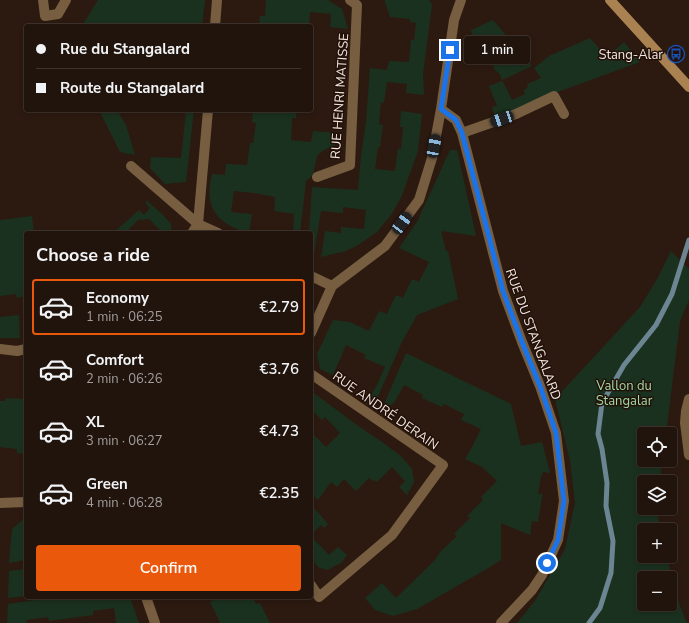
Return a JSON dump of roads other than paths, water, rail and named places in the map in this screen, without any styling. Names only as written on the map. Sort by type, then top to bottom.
[{"type":"main road","points":[[610,0],[689,87]]},
{"type":"street","points":[[43,0],[45,16],[58,14],[66,0]]},
{"type":"street","points":[[215,24],[217,0]]},
{"type":"street","name":"RUE HENRI MATISSE","points":[[317,177],[350,165],[357,5],[350,0]]},
{"type":"street","points":[[313,329],[332,286],[385,246],[419,200],[432,158],[454,20],[461,0]]},
{"type":"street","points":[[462,133],[516,114],[554,96],[564,114]]},
{"type":"street","name":"RUE DU STANGALARD","points":[[441,109],[456,120],[462,133],[503,291],[540,386],[556,433],[564,501],[558,540],[542,575],[532,590],[501,623]]},
{"type":"street","points":[[193,231],[198,224],[208,112]]},
{"type":"street","points":[[131,166],[198,224],[214,231]]},
{"type":"street","points":[[313,277],[332,286]]},
{"type":"street","points":[[0,349],[17,351],[24,349]]},
{"type":"street","name":"RUE ANDRÉ DERAIN","points":[[313,375],[443,465],[392,535],[319,597],[313,588]]},
{"type":"street","points":[[689,399],[685,423],[689,455]]},
{"type":"street","points":[[0,506],[24,502]]},
{"type":"street","points":[[147,599],[155,623]]},
{"type":"waterway","points":[[589,623],[600,608],[611,573],[613,541],[606,506],[607,483],[602,449],[598,434],[602,403],[624,365],[656,325],[672,294],[689,240]]},
{"type":"place","name":"Stang-Alar","points":[[676,54]]},
{"type":"park label","name":"Vallon du Stangalar","points":[[624,392]]}]
